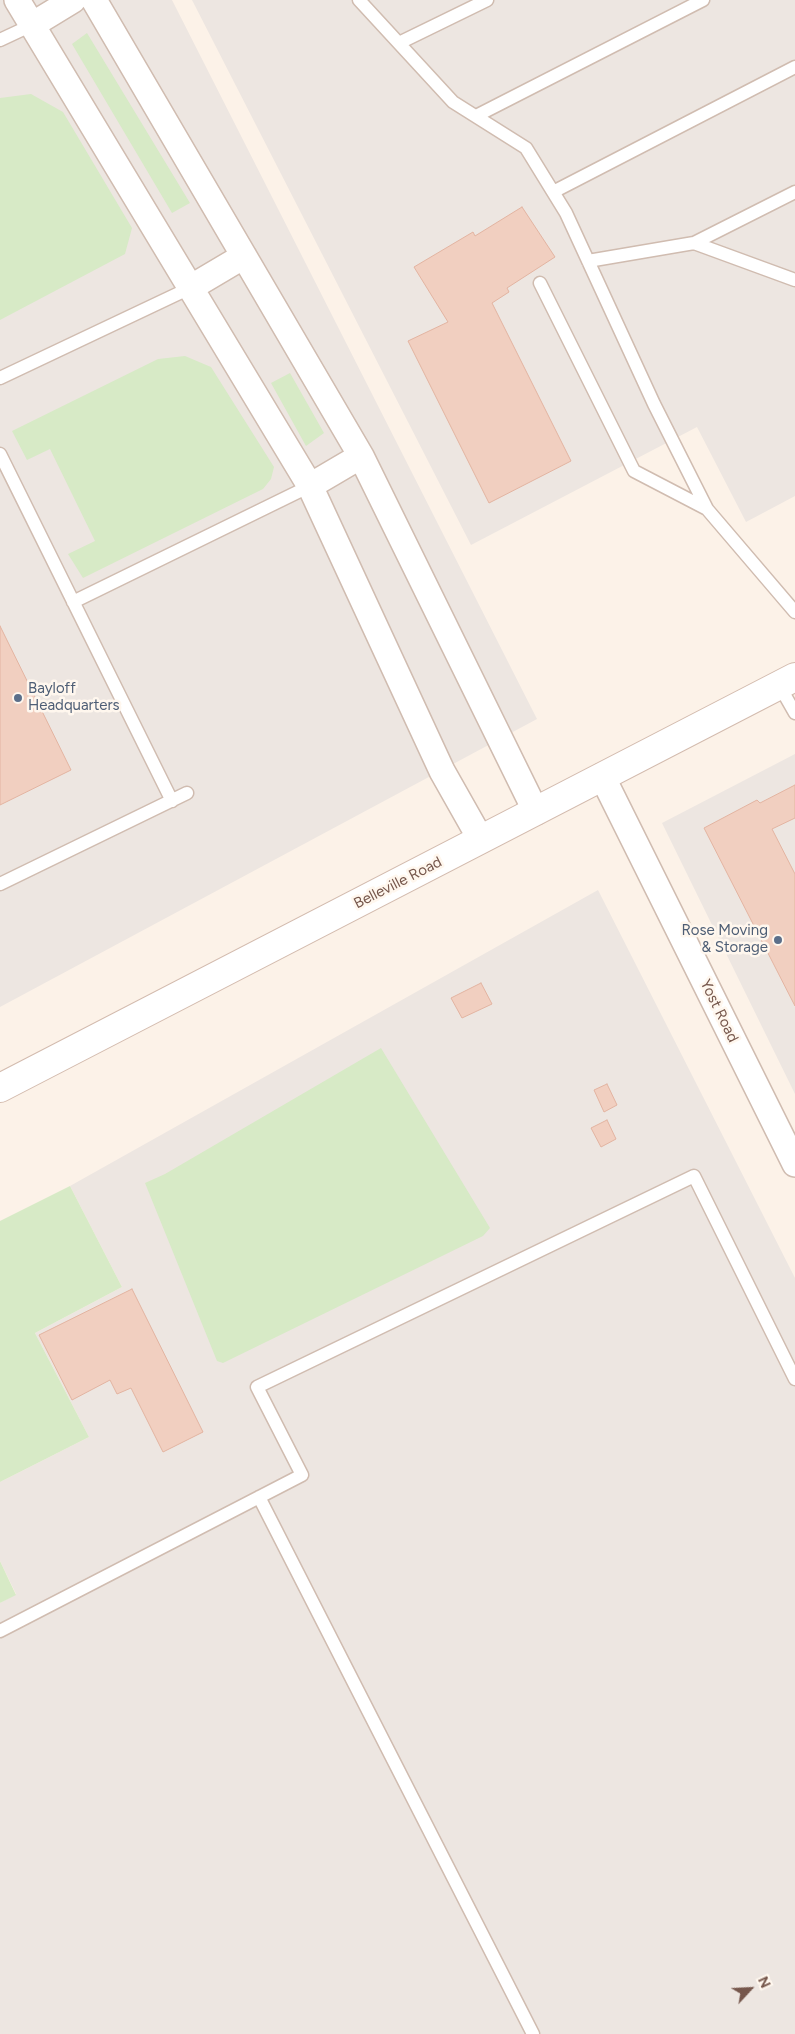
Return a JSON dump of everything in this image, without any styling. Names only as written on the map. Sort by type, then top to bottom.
[{"type":"main road","name":"Belleville Road","points":[[0,1088],[787,681]]},
{"type":"street","points":[[16,0],[310,486],[442,771],[481,840]]},
{"type":"street","points":[[32,25],[73,0]]},
{"type":"street","points":[[94,0],[361,456],[536,812]]},
{"type":"street","points":[[190,288],[244,256]]},
{"type":"street","points":[[310,486],[361,456]]},
{"type":"street","name":"Yost Road","points":[[602,776],[795,1164]]},
{"type":"lane","points":[[360,0],[454,102],[526,148],[566,213],[654,404],[708,509],[795,612]]},
{"type":"lane","points":[[399,44],[487,0]]},
{"type":"lane","points":[[476,116],[704,0]]},
{"type":"lane","points":[[0,40],[32,25]]},
{"type":"lane","points":[[553,192],[795,67]]},
{"type":"lane","points":[[588,261],[694,243],[795,192]]},
{"type":"lane","points":[[694,243],[795,280]]},
{"type":"lane","points":[[540,283],[634,471],[708,509]]},
{"type":"lane","points":[[0,378],[190,288]]},
{"type":"lane","points":[[0,454],[172,801]]},
{"type":"lane","points":[[73,602],[310,486]]},
{"type":"lane","points":[[787,681],[795,712]]},
{"type":"lane","points":[[0,884],[187,793]]},
{"type":"lane","points":[[0,1631],[302,1475],[257,1387],[694,1176],[795,1379]]},
{"type":"lane","points":[[259,1497],[533,2034]]},
{"type":"shaded area","points":[[0,0],[172,0],[537,719],[0,1007]]},
{"type":"shaded area","points":[[192,0],[795,0],[795,496],[746,522],[697,427],[471,545]]},
{"type":"shaded area","points":[[795,754],[795,1094],[662,823]]},
{"type":"shaded area","points":[[598,890],[795,1278],[795,2034],[0,2034],[0,1603],[16,1594],[0,1561],[0,1482],[89,1437],[35,1333],[122,1287],[70,1186]]},
{"type":"green space","points":[[87,33],[190,203],[172,213],[72,44]]},
{"type":"green space","points":[[31,94],[63,112],[132,228],[125,254],[0,320],[0,98]]},
{"type":"green space","points":[[185,356],[211,367],[274,467],[271,479],[263,489],[83,578],[68,554],[95,541],[50,449],[27,460],[12,431],[158,359]]},
{"type":"green space","points":[[290,373],[324,433],[306,446],[271,383]]},
{"type":"green space","points":[[381,1048],[490,1228],[483,1236],[223,1363],[217,1361],[145,1183],[165,1174]]},
{"type":"green space","points":[[70,1186],[122,1287],[35,1333],[89,1437],[0,1482],[0,1221]]},
{"type":"green space","points":[[0,1561],[16,1595],[0,1603]]},
{"type":"building","points":[[522,207],[555,257],[507,288],[509,292],[492,303],[571,461],[489,503],[408,341],[448,322],[414,267],[473,232],[475,236]]},
{"type":"building","name":"Bayloff Headquarters","points":[[0,626],[71,770],[0,805]]},
{"type":"building","name":"Rose Moving & Storage","points":[[795,785],[795,818],[772,829],[795,874],[795,1006],[704,828],[757,800],[760,803]]},
{"type":"building","points":[[481,983],[492,1004],[462,1018],[451,998]]},
{"type":"building","points":[[607,1084],[617,1105],[604,1112],[594,1090]]},
{"type":"building","points":[[607,1120],[616,1139],[601,1147],[591,1128]]},
{"type":"building","points":[[132,1289],[203,1432],[163,1452],[131,1388],[117,1394],[110,1380],[72,1400],[39,1335]]},
{"type":"place","name":"Bayloff Headquarters","points":[[18,698]]},
{"type":"place","name":"Rose Moving & Storage","points":[[778,940]]}]
